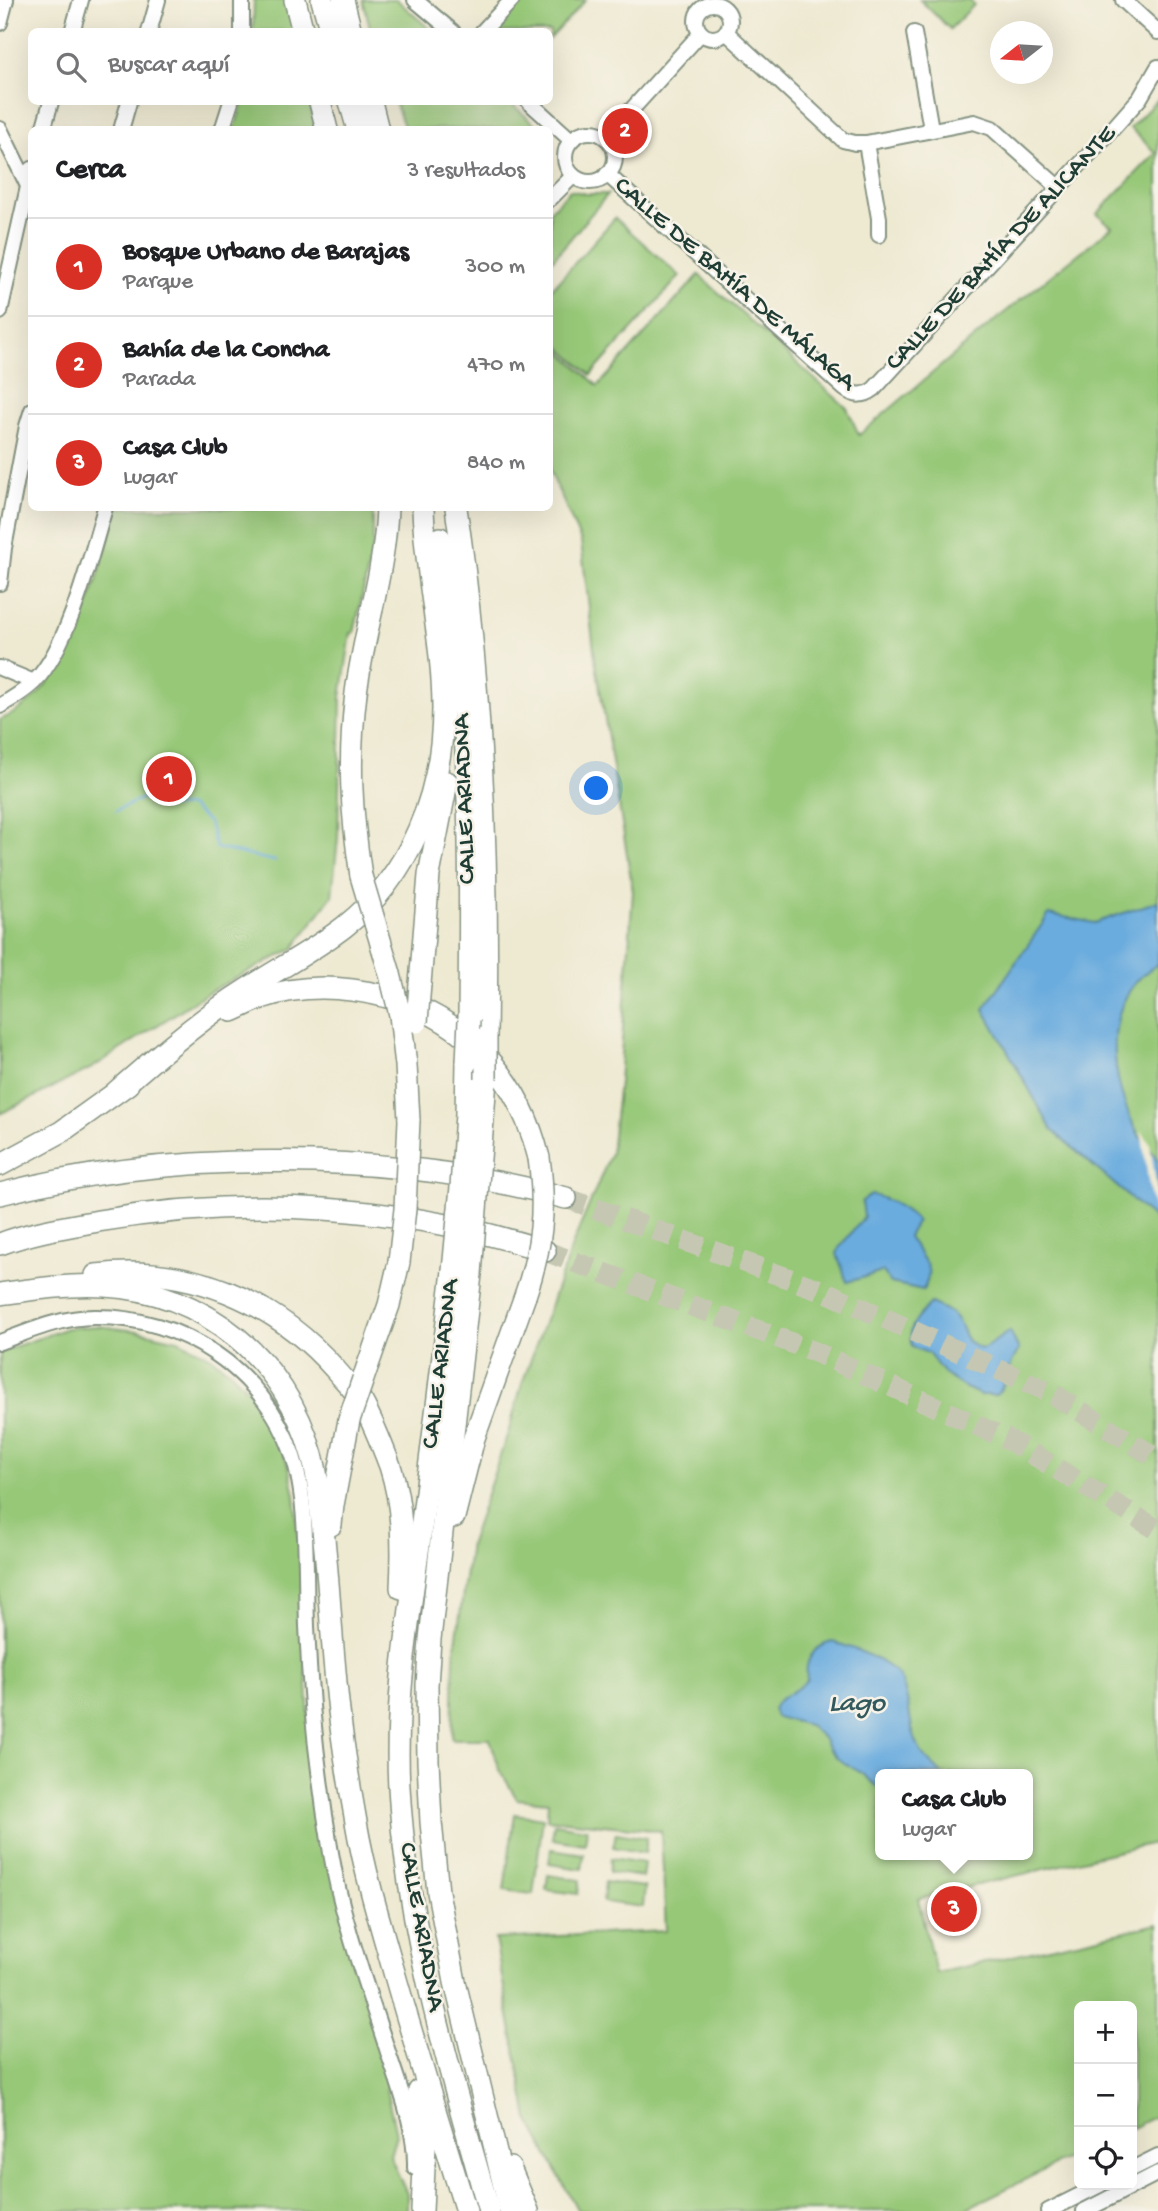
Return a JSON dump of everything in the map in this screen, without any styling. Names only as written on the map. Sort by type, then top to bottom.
[{"type":"highway","points":[[295,0],[302,28]]},
{"type":"highway","points":[[322,0],[330,28]]},
{"type":"highway","points":[[342,0],[350,28]]},
{"type":"highway","points":[[321,105],[326,126]]},
{"type":"highway","points":[[351,105],[357,126]]},
{"type":"highway","points":[[371,105],[377,126]]},
{"type":"highway","points":[[387,511],[380,571],[356,692],[350,762],[352,819],[362,876],[375,923],[390,974],[408,1018]]},
{"type":"highway","points":[[116,1092],[179,1038],[232,998],[344,927],[376,897],[402,862],[416,837],[430,800],[438,765],[443,706],[423,511]]},
{"type":"highway","name":"CALLE ARIADNA","points":[[436,511],[462,688],[468,776],[470,869],[467,1062],[475,1117]]},
{"type":"highway","name":"CALLE ARIADNA","points":[[456,511],[474,655],[481,740],[488,932],[486,1079],[475,1117],[427,1685],[428,1760],[431,1822],[445,1935],[510,2211]]},
{"type":"highway","points":[[327,1560],[333,1505],[349,1420],[389,1305],[399,1262],[405,1209],[409,1120],[406,1065],[408,1018],[419,984],[429,875],[442,813],[451,749],[452,699],[443,559]]},
{"type":"highway","points":[[0,1165],[61,1132],[223,1015],[262,998],[298,990],[330,988],[380,994],[409,1003],[447,1022],[477,1048],[502,1074],[521,1106],[534,1136],[543,1197],[541,1237],[525,1296],[474,1438],[435,1590]]},
{"type":"highway","points":[[0,1194],[79,1178],[144,1169],[255,1161],[369,1165],[428,1172],[566,1198]]},
{"type":"highway","points":[[0,1244],[26,1234],[125,1217],[220,1207],[362,1213],[462,1229],[545,1251]]},
{"type":"highway","points":[[48,1287],[72,1279],[116,1273],[185,1278],[233,1294],[256,1305],[304,1337],[324,1357],[362,1402],[391,1468],[402,1535],[397,1647],[400,1681]]},
{"type":"highway","name":"CALLE ARIADNA","points":[[462,1273],[431,1456],[400,1681],[399,1787],[411,1908],[432,2001],[489,2211]]},
{"type":"highway","points":[[0,1294],[48,1287],[105,1286],[150,1292],[181,1302],[232,1332],[249,1347],[271,1371],[291,1401],[313,1458],[327,1560],[335,1673],[356,1826],[408,2023],[466,2211]]},
{"type":"highway","points":[[408,2023],[425,2146],[422,2211]]},
{"type":"highway","points":[[481,2095],[528,2211]]},
{"type":"street","points":[[0,23],[6,0]]},
{"type":"street","points":[[73,28],[81,0]]},
{"type":"street","points":[[150,28],[158,0]]},
{"type":"street","points":[[242,0],[242,28]]},
{"type":"street","points":[[415,0],[448,28]]},
{"type":"street","points":[[486,28],[512,0]]},
{"type":"street","points":[[1123,0],[1158,32]]},
{"type":"street","points":[[695,4],[728,4],[726,32],[716,37],[701,33],[696,22],[695,4]]},
{"type":"street","points":[[726,32],[843,140],[866,142],[974,122],[992,128],[1058,187]]},
{"type":"street","points":[[606,138],[701,33]]},
{"type":"street","points":[[914,33],[931,129]]},
{"type":"street","name":"CALLE DE BAHÍA DE ALICANTE","points":[[1140,98],[1158,68]]},
{"type":"street","name":"CALLE DE BAHÍA DE ALICANTE","points":[[861,395],[874,389],[1140,98],[1158,84]]},
{"type":"street","points":[[44,126],[50,105]]},
{"type":"street","points":[[122,126],[128,105]]},
{"type":"street","points":[[223,126],[230,105]]},
{"type":"street","points":[[532,105],[571,140]]},
{"type":"street","points":[[0,129],[28,186]]},
{"type":"street","name":"CALLE DE BAHÍA DE MÁLAGA","points":[[592,131],[606,138],[615,153],[614,162],[607,174],[593,182],[579,180],[573,176],[565,163],[564,155],[571,140],[583,132],[592,131]]},
{"type":"street","points":[[866,142],[879,218],[879,235]]},
{"type":"street","name":"CALLE DE BAHÍA DE MÁLAGA","points":[[607,174],[845,389],[851,394],[861,395]]},
{"type":"street","points":[[553,196],[573,176]]},
{"type":"street","points":[[0,312],[28,192]]},
{"type":"street","points":[[0,583],[28,423]]},
{"type":"street","points":[[0,706],[34,682],[52,659],[76,600],[104,511]]},
{"type":"street","points":[[0,668],[34,682]]},
{"type":"street","points":[[0,1342],[60,1322],[86,1318],[127,1320],[168,1329],[194,1340],[232,1365],[262,1396],[276,1418],[292,1453],[299,1482],[305,1542],[313,1733],[331,1856],[362,1972],[411,2128],[415,2155],[415,2211]]},
{"type":"street","points":[[1137,2166],[1158,2156]]},
{"type":"street","points":[[1084,2211],[1158,2173]]},
{"type":"street","points":[[1048,2211],[1090,2190]]},
{"type":"green space","points":[[254,0],[289,0],[295,28],[253,28]]},
{"type":"green space","points":[[363,0],[397,0],[429,28],[370,28]]},
{"type":"green space","points":[[521,0],[586,0],[553,36],[553,28],[496,28]]},
{"type":"green space","points":[[920,0],[969,0],[974,5],[950,29]]},
{"type":"green space","points":[[1158,99],[1158,1842],[918,1899],[936,1973],[1158,1924],[1158,2115],[1137,2126],[1137,2001],[1074,2001],[1074,2155],[961,2211],[578,2211],[528,2119],[495,1939],[666,1931],[661,1831],[547,1819],[548,1802],[517,1799],[500,1770],[490,1739],[452,1739],[454,1658],[470,1543],[522,1384],[573,1243],[611,1153],[633,891],[595,658],[581,541],[553,478],[553,344],[598,386],[699,275],[847,408],[859,435],[993,322],[1112,227],[1097,214],[1156,153],[1130,128]]},
{"type":"green space","points":[[242,105],[311,105],[314,126],[235,126]]},
{"type":"green space","points":[[396,105],[513,105],[537,126],[404,126]]},
{"type":"green space","points":[[570,190],[586,194],[608,194],[553,259],[553,208]]},
{"type":"green space","points":[[615,218],[680,276],[591,375],[553,341],[553,288]]},
{"type":"green space","points":[[117,511],[373,511],[373,546],[354,633],[351,633],[341,697],[338,838],[332,896],[293,949],[210,991],[92,1068],[0,1114],[0,720],[26,705],[47,683],[65,657],[91,597]]},
{"type":"green space","points":[[98,1326],[178,1340],[210,1356],[230,1371],[256,1398],[276,1431],[290,1471],[300,1552],[311,1758],[393,2085],[386,2089],[396,2134],[390,2156],[407,2194],[407,2211],[0,2211],[0,1352],[67,1328]]},
{"type":"green space","points":[[515,1814],[543,1818],[533,1894],[504,1890]]},
{"type":"green space","points":[[554,1824],[587,1829],[585,1844],[552,1839]]},
{"type":"green space","points":[[616,1833],[647,1838],[645,1853],[613,1847]]},
{"type":"green space","points":[[551,1849],[584,1854],[582,1869],[549,1864]]},
{"type":"green space","points":[[611,1858],[644,1863],[642,1877],[609,1872]]},
{"type":"green space","points":[[548,1875],[580,1880],[578,1894],[546,1890]]},
{"type":"green space","points":[[605,1882],[645,1887],[643,1907],[603,1902]]},
{"type":"water","points":[[1158,901],[1158,964],[1138,980],[1125,999],[1118,1020],[1115,1044],[1116,1068],[1129,1114],[1139,1135],[1158,1162],[1158,1222],[1052,1130],[984,1009],[1049,914],[1095,923]]},
{"type":"water","points":[[871,1195],[896,1205],[917,1221],[908,1236],[927,1267],[927,1281],[923,1290],[891,1283],[883,1272],[847,1282],[837,1254],[864,1217],[862,1201]]},
{"type":"water","points":[[931,1303],[953,1315],[967,1340],[983,1349],[1010,1331],[1019,1350],[1004,1384],[996,1395],[981,1395],[966,1388],[945,1375],[928,1353],[912,1347],[912,1328]]},
{"type":"water","name":"Lago","points":[[832,1642],[871,1656],[897,1675],[905,1690],[916,1742],[937,1769],[875,1769],[875,1785],[838,1759],[823,1738],[809,1725],[776,1717],[773,1709],[776,1704],[803,1684],[807,1679],[809,1660],[815,1650]]},
{"type":"pier","points":[[1141,1130],[1150,1144],[1158,1197],[1158,1225],[1150,1194]]},
{"type":"waterway","points":[[116,811],[147,796],[173,807],[190,806],[209,823],[216,848],[275,861]]},
{"type":"tunnel","points":[[566,1198],[826,1292],[1051,1393],[1158,1459]]},
{"type":"tunnel","points":[[545,1251],[813,1351],[1009,1440],[1158,1530]]},
{"type":"place","name":"Bahía de la Concha","points":[[625,131]]},
{"type":"place","name":"Bosque Urbano de Barajas","points":[[169,779]]},
{"type":"place","name":"Casa Club","points":[[954,1909]]}]
